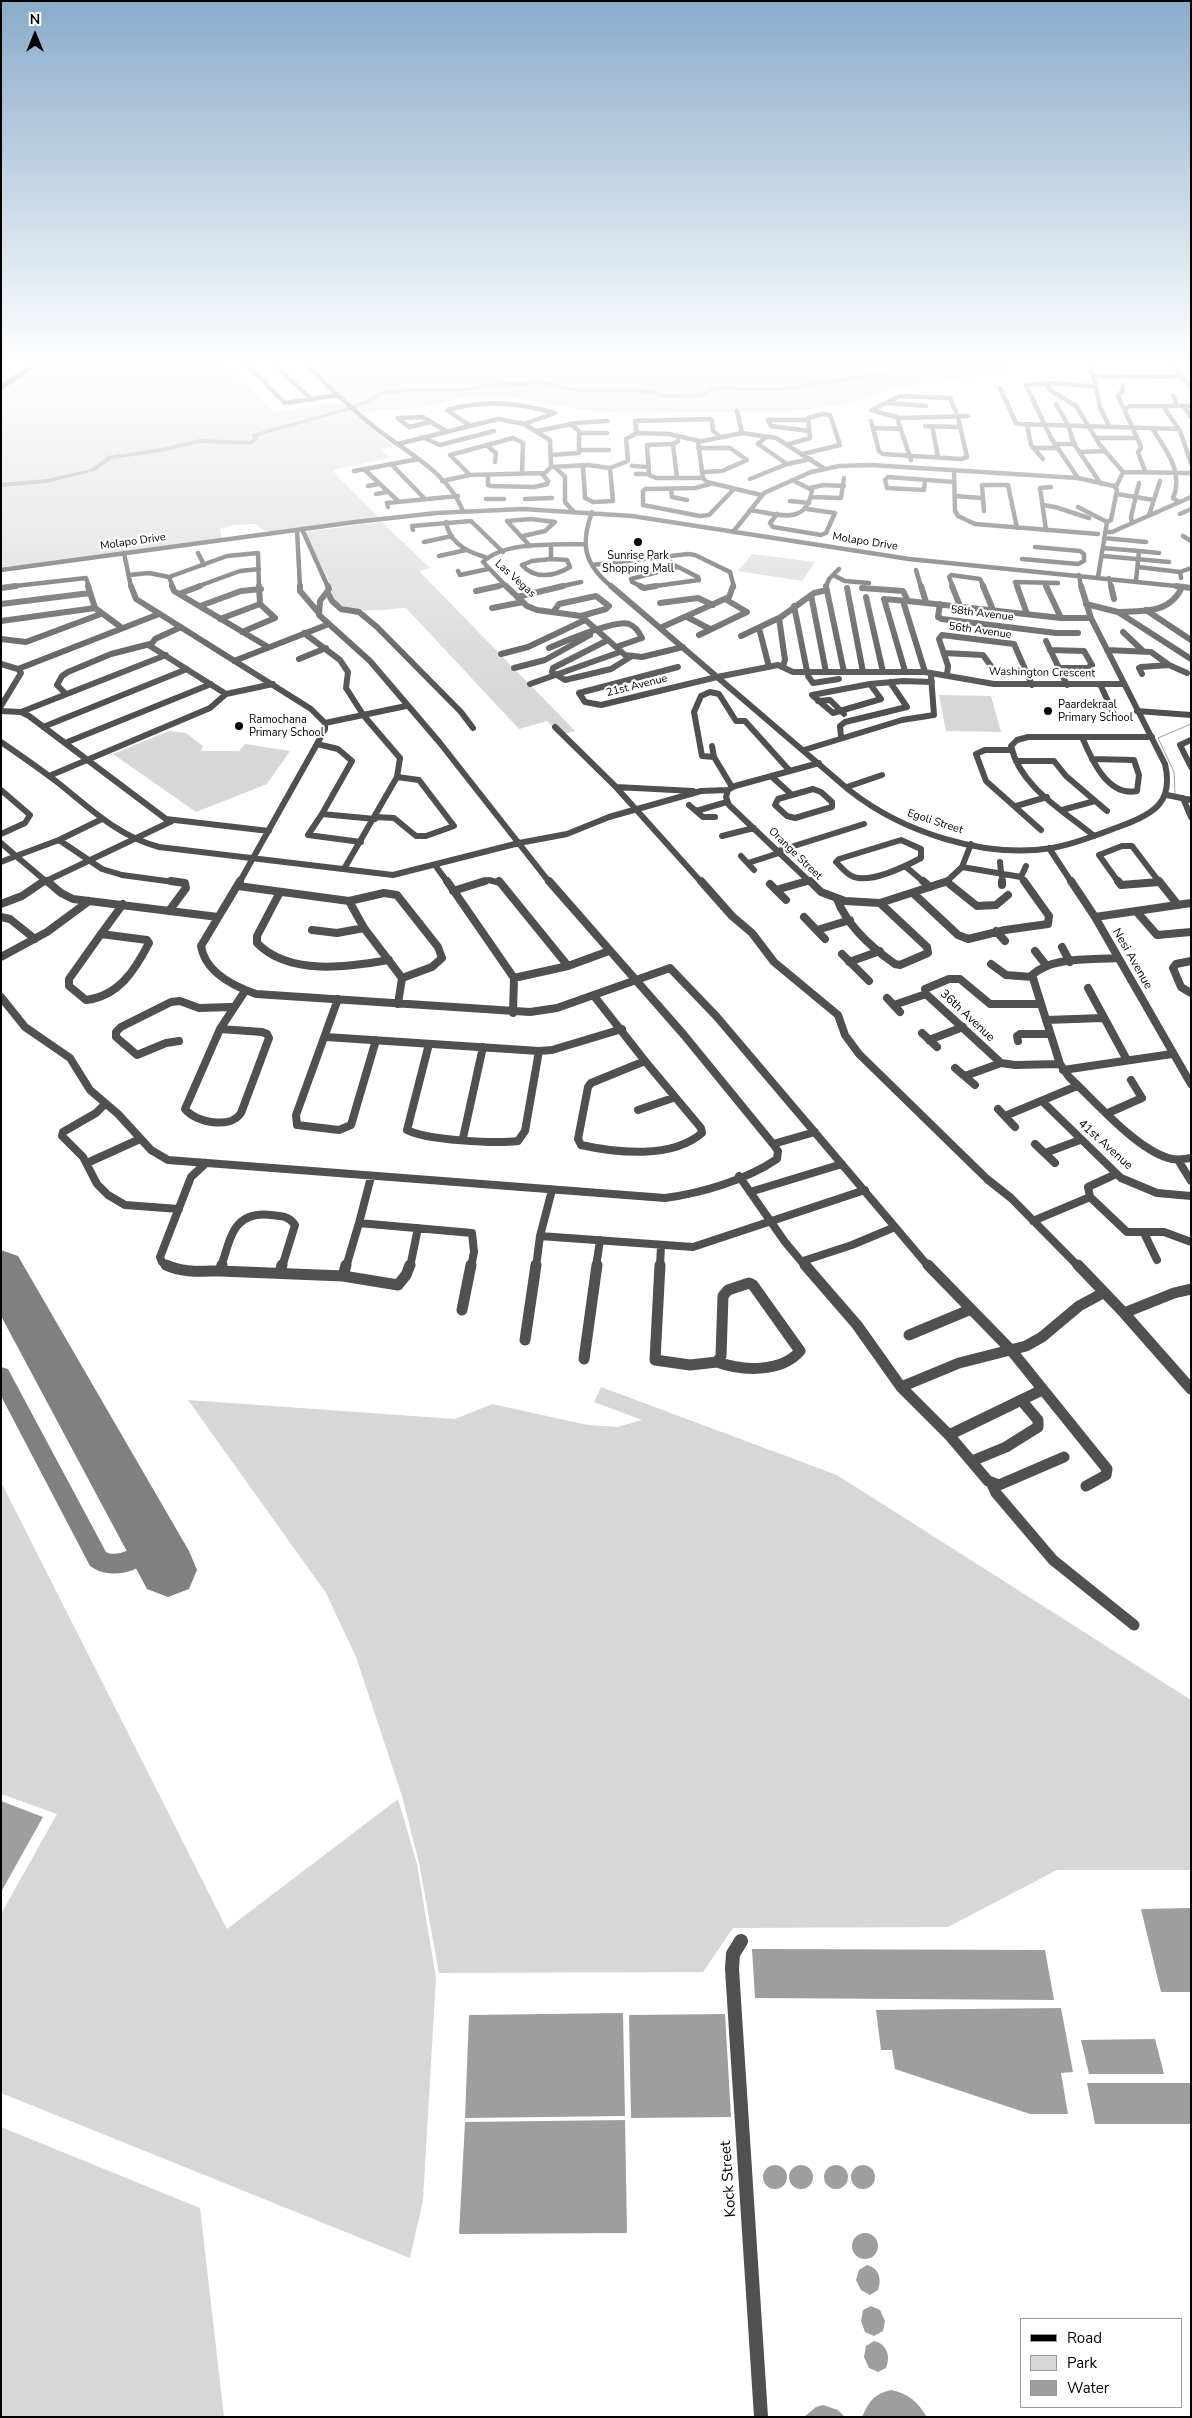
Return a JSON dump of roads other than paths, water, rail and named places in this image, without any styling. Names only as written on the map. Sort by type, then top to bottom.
[{"type":"street","points":[[368,473],[398,501]]},
{"type":"street","points":[[400,473],[425,499]]},
{"type":"street","points":[[433,473],[458,496],[463,511]]},
{"type":"street","points":[[560,473],[565,477],[565,502],[572,511]]},
{"type":"street","points":[[583,473],[585,498],[590,501],[605,503],[613,501],[610,473]]},
{"type":"street","points":[[676,473],[677,478]]},
{"type":"street","points":[[636,474],[677,478],[713,473]]},
{"type":"street","points":[[750,479],[765,473]]},
{"type":"street","points":[[733,532],[761,495],[792,480],[813,473]]},
{"type":"street","points":[[954,473],[955,511],[958,516],[982,526],[1098,534]]},
{"type":"street","points":[[998,473],[1078,478],[1116,488]]},
{"type":"street","points":[[1074,473],[1078,478]]},
{"type":"street","points":[[1094,473],[1101,484]]},
{"type":"street","points":[[1098,577],[1103,556],[1107,522],[1111,520],[1117,494],[1116,488],[1123,473]]},
{"type":"street","points":[[1170,473],[1191,473]]},
{"type":"street","points":[[1175,473],[1178,485],[1173,498],[1179,502]]},
{"type":"street","points":[[442,481],[470,475],[522,474],[542,474],[548,481],[547,484],[542,486],[497,487],[488,485],[488,475]]},
{"type":"street","points":[[703,475],[710,484]]},
{"type":"street","points":[[643,482],[651,476]]},
{"type":"street","points":[[790,501],[841,498],[844,478]]},
{"type":"street","points":[[925,480],[924,490],[917,491],[887,488],[885,480],[888,478],[925,480],[954,482]]},
{"type":"street","points":[[792,480],[810,488],[824,485],[844,486]]},
{"type":"street","points":[[1149,515],[1160,481]]},
{"type":"street","points":[[1132,523],[1131,517],[1139,483]]},
{"type":"street","points":[[368,486],[378,484]]},
{"type":"street","points":[[734,489],[709,515],[700,516],[643,505],[643,491],[645,489],[695,488],[710,484],[734,489],[761,495]]},
{"type":"street","points":[[984,511],[982,498],[983,484],[1008,486],[1017,528]]},
{"type":"street","points":[[533,498],[534,486]]},
{"type":"street","points":[[496,499],[497,487]]},
{"type":"street","points":[[1046,530],[1040,488],[1050,487]]},
{"type":"street","points":[[750,510],[800,515],[807,509],[812,492],[810,488]]},
{"type":"street","points":[[671,489],[672,497],[687,500]]},
{"type":"street","points":[[376,494],[387,492]]},
{"type":"street","points":[[1117,494],[1154,500]]},
{"type":"street","points":[[388,507],[387,503],[398,501],[410,503],[425,499],[434,501],[458,496]]},
{"type":"street","points":[[955,496],[982,498]]},
{"type":"street","points":[[1105,532],[1112,532],[1191,497]]},
{"type":"street","points":[[524,498],[552,498]]},
{"type":"street","points":[[486,499],[504,499]]},
{"type":"street","points":[[1043,505],[1056,506],[1073,515],[1090,516],[1107,522]]},
{"type":"street","points":[[1078,507],[1090,516]]},
{"type":"street","name":"Molapo Drive","points":[[1,570],[299,530],[463,511],[523,509],[632,516],[909,559],[1191,588]]},
{"type":"street","points":[[777,514],[770,523],[773,527],[821,535],[826,534],[835,514],[807,509]]},
{"type":"street","points":[[1180,514],[1191,509]]},
{"type":"street","points":[[584,544],[585,531],[592,512]]},
{"type":"street","points":[[1087,533],[1090,516]]},
{"type":"street","points":[[523,536],[550,530],[555,522],[540,520],[507,521],[523,536],[530,546]]},
{"type":"street","points":[[413,530],[412,526],[471,521],[503,552]]},
{"type":"street","points":[[446,522],[447,530],[466,550],[486,558]]},
{"type":"street","points":[[1032,529],[1035,560]]},
{"type":"street","points":[[299,530],[326,580],[329,589],[328,593],[332,601],[341,609],[359,612],[377,627],[428,681],[461,712],[473,728]]},
{"type":"street","points":[[1,997],[25,1027],[70,1058],[90,1090],[118,1114],[151,1150],[168,1160],[371,1177],[482,1182],[552,1190],[655,1198],[679,1198],[774,1162],[778,1155],[773,1144],[519,843],[440,743],[356,646],[329,624],[305,597],[300,587],[299,530]]},
{"type":"street","points":[[424,542],[452,536]]},
{"type":"street","points":[[1183,536],[1191,541]]},
{"type":"street","points":[[1104,538],[1146,542]]},
{"type":"street","points":[[1136,542],[1138,551],[1136,581]]},
{"type":"street","name":"Las Vegas","points":[[584,544],[530,546],[503,552],[486,558],[483,562],[523,602],[537,610],[554,611],[583,618],[618,649],[632,656],[642,657],[683,647]]},
{"type":"street","name":"Egoli Street","points":[[584,544],[592,565],[608,584],[866,803],[919,830],[971,844],[1007,848],[1049,848],[1094,836],[1147,816],[1167,795]]},
{"type":"street","points":[[551,545],[552,559]]},
{"type":"street","points":[[1022,559],[1078,564],[1084,561],[1083,552],[1072,548],[1035,547]]},
{"type":"street","points":[[1103,548],[1158,553]]},
{"type":"street","points":[[445,562],[438,554],[466,550]]},
{"type":"street","points":[[124,553],[134,596],[159,614],[311,709],[325,723]]},
{"type":"street","points":[[198,553],[204,565]]},
{"type":"street","points":[[129,575],[158,574],[169,577],[228,556],[256,553],[259,555],[260,604],[275,619],[242,632]]},
{"type":"street","points":[[592,565],[666,556],[696,555],[730,572],[733,593],[713,605],[660,628]]},
{"type":"street","points":[[666,556],[672,564],[698,577],[699,580],[644,588],[631,580],[640,574],[665,571],[677,567]]},
{"type":"street","points":[[1103,556],[1169,562]]},
{"type":"street","points":[[552,559],[567,560],[570,567],[537,576],[531,574],[522,565],[532,561],[552,559]]},
{"type":"street","points":[[1138,567],[1180,572],[1191,568]]},
{"type":"street","points":[[179,594],[240,572],[260,568]]},
{"type":"street","points":[[460,575],[488,569]]},
{"type":"street","points":[[839,569],[827,582],[827,590],[844,672]]},
{"type":"street","points":[[916,570],[926,602]]},
{"type":"street","points":[[1180,572],[1181,578]]},
{"type":"street","points":[[804,750],[841,737],[902,720],[934,715],[932,682],[902,587],[850,582],[833,575]]},
{"type":"street","points":[[960,606],[949,577],[951,575],[980,579],[993,610]]},
{"type":"street","points":[[1079,575],[1091,618],[1169,774],[1170,782],[1167,795],[1191,800]]},
{"type":"street","points":[[1,588],[84,577],[87,579],[95,608],[122,628]]},
{"type":"street","points":[[169,577],[172,588],[179,594],[268,647]]},
{"type":"street","points":[[1108,578],[1114,599]]},
{"type":"street","points":[[1027,614],[1014,583],[1021,581],[1058,583]]},
{"type":"street","points":[[517,597],[581,582]]},
{"type":"street","points":[[1045,583],[1061,618]]},
{"type":"street","points":[[476,592],[504,585]]},
{"type":"street","points":[[1086,604],[1118,612],[1146,610],[1175,601],[1182,587]]},
{"type":"street","points":[[847,588],[863,672]]},
{"type":"street","points":[[862,588],[904,591]]},
{"type":"street","points":[[200,606],[241,591],[261,589]]},
{"type":"street","points":[[741,636],[779,618],[811,595],[827,590]]},
{"type":"street","points":[[1,604],[90,593]]},
{"type":"street","points":[[318,612],[322,598],[328,593]]},
{"type":"street","points":[[811,595],[826,672]]},
{"type":"street","points":[[501,654],[528,647],[609,606],[599,597],[591,596],[559,604],[554,611]]},
{"type":"street","points":[[305,597],[322,598]]},
{"type":"street","points":[[866,597],[883,672]]},
{"type":"street","points":[[660,603],[698,598],[713,605]]},
{"type":"street","points":[[905,671],[884,598],[1039,616],[1091,618]]},
{"type":"street","points":[[699,635],[747,612],[725,599]]},
{"type":"street","points":[[493,607],[523,602]]},
{"type":"street","points":[[220,619],[260,604]]},
{"type":"street","name":"58th Avenue","points":[[940,604],[938,617],[942,619],[1038,631],[1078,633]]},
{"type":"street","points":[[794,606],[806,672],[813,683],[839,679]]},
{"type":"street","points":[[1,621],[95,608]]},
{"type":"street","points":[[1146,610],[1191,640]]},
{"type":"street","points":[[1118,612],[1191,659]]},
{"type":"street","points":[[1,640],[12,642],[30,641],[101,614]]},
{"type":"street","points":[[1,664],[18,669],[159,614]]},
{"type":"street","points":[[1038,631],[1039,616]]},
{"type":"street","points":[[687,617],[710,629]]},
{"type":"street","points":[[779,618],[785,660],[783,666]]},
{"type":"street","points":[[530,684],[560,677],[642,638],[628,623],[549,648]]},
{"type":"street","points":[[234,661],[329,624]]},
{"type":"street","points":[[66,694],[57,685],[62,676],[68,672],[112,654],[150,644],[155,639],[181,627]]},
{"type":"street","points":[[759,628],[769,667]]},
{"type":"street","points":[[514,668],[544,660],[598,631]]},
{"type":"street","points":[[1122,632],[1145,651],[1187,673]]},
{"type":"street","points":[[304,633],[340,660],[348,672],[346,688],[364,716],[400,758],[397,777],[344,869]]},
{"type":"street","name":"56th Avenue","points":[[947,675],[948,666],[939,639],[942,636],[1011,643],[1015,646],[1032,684]]},
{"type":"street","points":[[608,640],[553,668],[552,672],[565,680],[613,668],[628,661],[632,656]]},
{"type":"street","points":[[1046,641],[1067,685]]},
{"type":"street","points":[[150,644],[151,648],[166,655],[226,694]]},
{"type":"street","points":[[299,659],[326,648]]},
{"type":"street","points":[[1050,650],[1084,651],[1092,665],[1088,668],[1060,668]]},
{"type":"street","points":[[1107,650],[1145,651]]},
{"type":"street","points":[[944,653],[980,654],[988,659],[991,666]]},
{"type":"street","points":[[1,711],[21,712],[166,655]]},
{"type":"street","points":[[1142,674],[1139,668],[1169,664]]},
{"type":"street","name":"21st Avenue","points":[[678,667],[579,693],[585,702],[601,705],[717,677],[769,667],[783,666],[790,672],[905,671]]},
{"type":"street","points":[[1152,667],[1157,674]]},
{"type":"street","points":[[1,706],[20,676],[18,669]]},
{"type":"street","points":[[44,726],[187,669]]},
{"type":"street","name":"Washington Crescent","points":[[905,671],[928,672],[994,684],[1124,684]]},
{"type":"street","points":[[651,675],[664,689]]},
{"type":"street","points":[[862,731],[829,700],[818,702],[812,694],[890,682],[932,682]]},
{"type":"street","points":[[841,737],[840,726],[851,720],[907,707],[890,682]]},
{"type":"street","points":[[64,743],[211,684]]},
{"type":"street","points":[[49,776],[210,708],[226,694],[273,684]]},
{"type":"street","points":[[841,711],[881,699],[870,684]]},
{"type":"street","points":[[1100,684],[1116,719]]},
{"type":"street","points":[[714,757],[702,756],[694,712],[701,696],[714,692],[719,694],[736,721],[745,721],[789,770]]},
{"type":"street","points":[[325,723],[406,706]]},
{"type":"street","points":[[1137,711],[1191,714]]},
{"type":"street","points":[[21,712],[44,726],[162,817],[172,821],[269,831]]},
{"type":"street","points":[[325,723],[317,744],[254,859],[201,946],[201,951],[208,963],[227,981],[245,991],[274,996],[338,999],[513,1013],[556,1008],[670,968],[717,1017],[895,1227],[969,1310],[1011,1350],[1106,1468],[1106,1475],[1086,1486]]},
{"type":"street","points":[[555,727],[616,787],[732,916],[752,933],[774,962],[838,1015],[845,1035],[859,1054],[987,1179],[1011,1198],[1124,1313],[1191,1389]]},
{"type":"street","points":[[1082,737],[1092,759],[1097,770],[1123,791],[1131,793],[1137,790],[1139,775],[1134,760],[1092,759]]},
{"type":"street","points":[[1094,836],[1024,777],[1011,750],[1014,742],[1021,738],[1152,737]]},
{"type":"street","points":[[1191,740],[1180,745],[1191,767]]},
{"type":"street","points":[[1,742],[49,776],[102,819],[133,840],[159,848],[393,875],[519,843],[567,834],[588,827],[597,821],[701,791]]},
{"type":"street","points":[[317,744],[338,749],[352,761],[308,835],[361,842]]},
{"type":"street","points":[[696,812],[727,802],[730,789],[714,757],[712,746]]},
{"type":"street","points":[[1011,750],[980,751],[976,754],[986,781],[1041,830]]},
{"type":"street","points":[[1016,761],[1054,761],[1066,776],[1107,812]]},
{"type":"street","points":[[616,787],[629,786],[701,791],[730,789],[789,770],[819,763]]},
{"type":"street","points":[[771,776],[792,795]]},
{"type":"street","points":[[847,787],[882,776]]},
{"type":"street","points":[[322,814],[375,818],[387,814],[394,817],[416,836],[426,836],[454,826],[419,780],[397,777]]},
{"type":"street","points":[[1,790],[30,815],[25,823],[1,834]]},
{"type":"street","points":[[807,790],[817,790],[833,804],[832,807],[802,817],[790,818],[775,805],[775,802],[792,795],[807,790]]},
{"type":"street","points":[[1016,806],[1047,797]]},
{"type":"street","points":[[1183,798],[1191,817]]},
{"type":"street","points":[[1062,810],[1095,801]]},
{"type":"street","name":"Orange Street","points":[[727,802],[820,892],[837,899],[880,903],[947,882],[962,867],[971,844]]},
{"type":"street","points":[[688,805],[703,817],[715,817]]},
{"type":"street","points":[[1,862],[59,840],[102,819]]},
{"type":"street","points":[[1,904],[22,896],[46,880],[172,821]]},
{"type":"street","points":[[748,863],[864,824]]},
{"type":"street","points":[[722,836],[754,828]]},
{"type":"street","points":[[716,830],[727,842]]},
{"type":"street","points":[[59,840],[102,869],[116,873],[185,883],[186,888],[169,911]]},
{"type":"street","points":[[897,840],[922,850],[921,858],[905,866],[861,878],[848,874],[836,862],[839,859],[897,840]]},
{"type":"street","points":[[1,842],[67,897],[218,917]]},
{"type":"street","points":[[1159,882],[1121,885],[1099,854],[1122,846],[1132,846],[1178,905]]},
{"type":"street","name":"Nesi Avenue","points":[[1049,848],[1095,917],[1172,1054],[1191,1084]]},
{"type":"street","points":[[741,856],[754,870]]},
{"type":"street","points":[[1000,862],[1002,885]]},
{"type":"street","points":[[435,865],[504,961],[514,978],[513,1013]]},
{"type":"street","points":[[905,866],[930,887]]},
{"type":"street","points":[[1021,877],[1026,866]]},
{"type":"street","points":[[913,893],[965,938],[972,939],[996,931],[1048,924],[1049,916],[1021,877],[1001,872],[962,867]]},
{"type":"street","points":[[453,891],[489,880],[499,881],[568,966]]},
{"type":"street","points":[[776,890],[808,880]]},
{"type":"street","points":[[947,882],[977,906],[996,905],[1008,895]]},
{"type":"street","points":[[770,884],[786,900]]},
{"type":"street","points":[[238,886],[349,901],[384,893],[397,895],[438,947],[442,958],[438,964],[402,978]]},
{"type":"street","points":[[280,892],[257,936],[257,943],[263,950],[277,958],[292,963],[355,966],[389,960]]},
{"type":"street","points":[[837,899],[840,909],[895,964],[900,965],[926,955],[928,950],[880,903]]},
{"type":"street","points":[[1,957],[70,917],[89,901]]},
{"type":"street","points":[[349,901],[364,928],[402,978],[398,1004]]},
{"type":"street","points":[[100,934],[147,940],[149,943],[123,984],[100,998],[86,1000],[69,986],[68,981],[100,934],[123,904]]},
{"type":"street","points":[[1095,917],[1191,904]]},
{"type":"street","points":[[1136,910],[1157,935],[1191,932]]},
{"type":"street","points":[[1,917],[10,919],[35,939]]},
{"type":"street","points":[[804,917],[825,939]]},
{"type":"street","points":[[817,930],[850,920]]},
{"type":"street","points":[[312,930],[337,934],[364,928]]},
{"type":"street","points":[[996,931],[1005,941]]},
{"type":"street","points":[[1062,947],[1070,962]]},
{"type":"street","points":[[514,978],[568,966],[609,951]]},
{"type":"street","points":[[849,962],[880,951]]},
{"type":"street","points":[[1035,951],[1046,965]]},
{"type":"street","points":[[842,954],[869,982]]},
{"type":"street","points":[[1118,958],[1046,965],[1034,971],[1032,977],[1061,1067],[1077,1086],[1141,1145],[1158,1155],[1178,1160],[1191,1158]]},
{"type":"street","points":[[1191,961],[1176,964],[1173,968],[1180,986],[1191,993]]},
{"type":"street","points":[[991,964],[1006,975],[1032,977]]},
{"type":"street","name":"36th Avenue","points":[[1001,1063],[926,994],[926,989],[956,978],[963,980],[990,1004],[1041,1004]]},
{"type":"street","points":[[1088,988],[1128,1060]]},
{"type":"street","points":[[219,1029],[262,1032],[267,1034],[269,1038],[241,1112],[237,1119],[230,1122],[191,1116],[186,1114],[184,1109],[219,1029],[231,1007],[245,991]]},
{"type":"street","points":[[894,1006],[926,994]]},
{"type":"street","points":[[594,996],[622,1029],[674,1098],[701,1128],[702,1133],[688,1144],[667,1149],[642,1150],[590,1147],[581,1144],[578,1139],[588,1087],[596,1080],[646,1061]]},
{"type":"street","points":[[887,998],[900,1012]]},
{"type":"street","points":[[338,999],[326,1037],[296,1115],[298,1126],[339,1130],[351,1125],[376,1040]]},
{"type":"street","points":[[179,1041],[166,1043],[137,1055],[116,1037],[116,1032],[121,1027],[171,1002],[180,1001],[195,1007],[231,1007]]},
{"type":"street","points":[[1046,1020],[1103,1018]]},
{"type":"street","points":[[930,1040],[963,1027]]},
{"type":"street","points":[[326,1037],[552,1050],[622,1029]]},
{"type":"street","points":[[922,1033],[937,1048]]},
{"type":"street","points":[[1018,1041],[1017,1036],[1020,1034],[1050,1034]]},
{"type":"street","points":[[429,1044],[407,1130],[417,1135],[510,1142],[521,1138],[525,1131],[539,1050]]},
{"type":"street","points":[[463,1138],[483,1047]]},
{"type":"street","points":[[965,1076],[1001,1063],[1061,1067],[1172,1054]]},
{"type":"street","points":[[955,1068],[975,1085]]},
{"type":"street","points":[[1108,1113],[1142,1098],[1131,1080]]},
{"type":"street","points":[[1005,1116],[1077,1086]]},
{"type":"street","points":[[638,1110],[674,1098]]},
{"type":"street","name":"41st Avenue","points":[[1042,1101],[1116,1174],[1143,1188],[1158,1193],[1191,1196]]},
{"type":"street","points":[[105,1104],[96,1113],[61,1133],[87,1163],[97,1184],[118,1201],[125,1205],[179,1209]]},
{"type":"street","points":[[998,1109],[1016,1127]]},
{"type":"street","points":[[773,1144],[815,1132]]},
{"type":"street","points":[[87,1163],[140,1139]]},
{"type":"street","points":[[1045,1153],[1080,1140]]},
{"type":"street","points":[[1036,1144],[1055,1163]]},
{"type":"street","points":[[1178,1160],[1191,1181]]},
{"type":"street","points":[[206,1163],[191,1177],[160,1257],[162,1264],[166,1267],[186,1270],[343,1276],[401,1284],[409,1268],[418,1228]]},
{"type":"street","points":[[750,1192],[842,1164]]},
{"type":"street","points":[[1116,1174],[1088,1187],[1090,1197],[1121,1228],[1133,1233],[1164,1232],[1191,1242]]},
{"type":"street","points":[[739,1176],[770,1221],[857,1325],[901,1387],[949,1435],[992,1484],[1001,1499],[1053,1560],[1134,1625]]},
{"type":"street","points":[[343,1276],[371,1177]]},
{"type":"street","points":[[525,1340],[540,1236],[552,1190]]},
{"type":"street","points":[[540,1236],[693,1247],[865,1190]]},
{"type":"street","points":[[1033,1221],[1090,1197]]},
{"type":"street","points":[[220,1271],[232,1232],[239,1222],[248,1215],[266,1214],[290,1219],[295,1225],[280,1273]]},
{"type":"street","points":[[359,1223],[462,1231],[472,1235],[474,1252],[471,1274],[462,1310]]},
{"type":"street","points":[[803,1261],[852,1245],[895,1227]]},
{"type":"street","points":[[1144,1233],[1157,1260]]},
{"type":"street","points":[[584,1359],[600,1240]]},
{"type":"street","points":[[661,1245],[655,1360],[690,1365],[717,1362],[727,1367],[752,1369],[778,1364],[800,1352],[800,1348],[750,1283],[728,1290],[723,1296],[721,1356],[717,1362]]},
{"type":"street","points":[[1124,1313],[1174,1293],[1191,1289]]},
{"type":"street","points":[[901,1387],[959,1363],[1026,1346],[1042,1337],[1079,1306],[1103,1293]]},
{"type":"street","points":[[909,1335],[969,1310]]},
{"type":"street","points":[[949,1435],[1042,1390]]},
{"type":"street","points":[[972,1462],[1006,1446],[1038,1427],[1038,1420],[1021,1400]]},
{"type":"street","points":[[992,1484],[1003,1484],[1064,1457]]},
{"type":"street","name":"Kock Street","points":[[741,1942],[735,1948],[732,1957],[732,1969],[761,2417]]},
{"type":"water","points":[[1,1801],[43,1817],[1,1892]]},
{"type":"water","points":[[1191,1908],[1191,1992],[1161,1992],[1141,1909]]},
{"type":"water","points":[[752,1949],[1045,1950],[1054,2000],[755,1998]]},
{"type":"water","points":[[1061,2008],[1073,2072],[1061,2073],[1068,2114],[1030,2114],[895,2069],[892,2050],[881,2050],[876,2010]]},
{"type":"water","points":[[623,2013],[625,2116],[465,2118],[469,2015]]},
{"type":"water","points":[[725,2014],[731,2117],[631,2118],[629,2015]]},
{"type":"water","points":[[1155,2039],[1164,2074],[1089,2074],[1081,2040]]},
{"type":"water","points":[[1087,2083],[1191,2083],[1191,2124],[1095,2124]]},
{"type":"water","points":[[625,2120],[627,2233],[459,2234],[465,2122]]},
{"type":"water","points":[[775,2165],[784,2168],[787,2177],[784,2186],[775,2189],[766,2186],[763,2177],[766,2168]]},
{"type":"water","points":[[801,2165],[810,2168],[813,2177],[810,2186],[801,2189],[792,2186],[789,2177],[792,2168]]},
{"type":"water","points":[[836,2165],[845,2168],[848,2177],[845,2186],[836,2189],[827,2186],[824,2177],[827,2168]]},
{"type":"water","points":[[863,2165],[872,2168],[875,2177],[872,2186],[863,2189],[854,2186],[851,2177],[854,2168]]},
{"type":"water","points":[[865,2233],[874,2237],[878,2246],[874,2255],[865,2259],[856,2255],[852,2246],[856,2237]]},
{"type":"water","points":[[867,2265],[877,2271],[880,2282],[878,2290],[870,2295],[861,2290],[856,2280],[859,2270]]},
{"type":"water","points":[[871,2306],[880,2310],[885,2321],[883,2331],[874,2336],[865,2332],[861,2321],[863,2310]]},
{"type":"water","points":[[874,2341],[885,2348],[888,2355],[886,2368],[878,2372],[869,2368],[864,2357],[866,2346]]},
{"type":"water","points":[[891,2390],[903,2393],[912,2399],[927,2417],[862,2417],[876,2396]]},
{"type":"water","points":[[823,2405],[838,2410],[845,2417],[804,2417],[816,2407]]},
{"type":"waterway","points":[[1,485],[47,481],[81,473]]},
{"type":"waterway","points":[[1175,793],[1174,772],[1158,738],[1191,724]]},
{"type":"place","name":"Sunrise Park Shopping Mall","points":[[638,542]]},
{"type":"place","name":"Paardekraal Primary School","points":[[1048,711]]},
{"type":"place","name":"Ramochana Primary School","points":[[239,726]]}]
